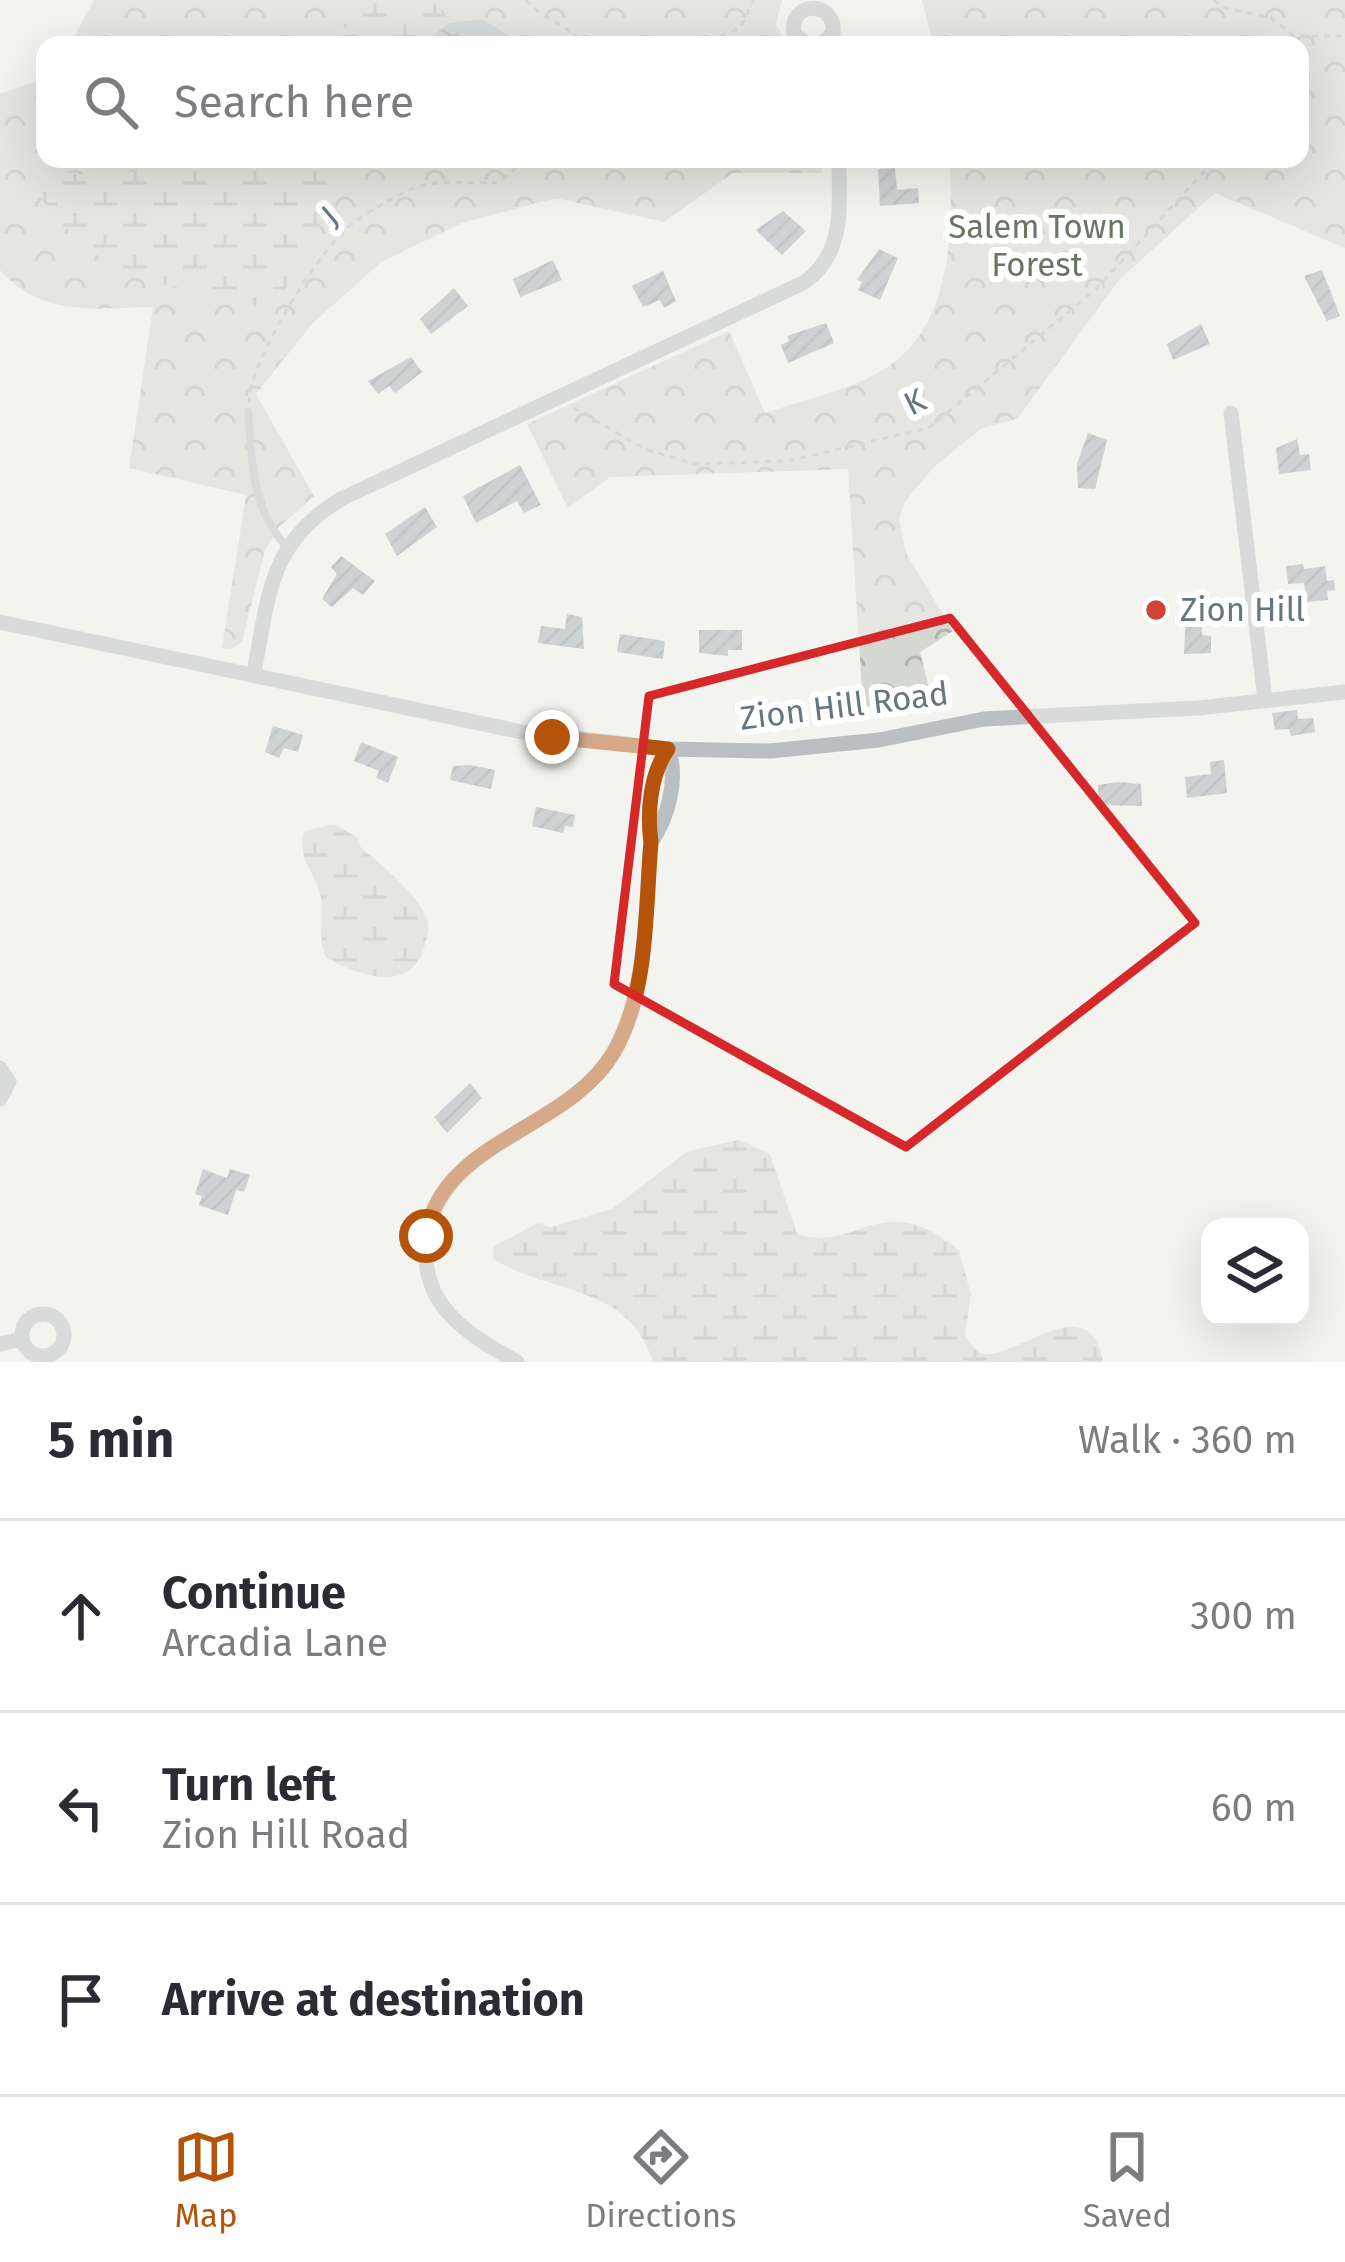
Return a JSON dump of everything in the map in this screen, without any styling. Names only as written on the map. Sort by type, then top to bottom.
[{"type":"street","points":[[796,36],[793,20],[801,8],[814,3],[834,19],[829,36]]},
{"type":"street","points":[[254,672],[270,590],[286,546],[299,528],[341,499],[815,275],[836,240],[838,168]]},
{"type":"street","points":[[1231,413],[1265,700]]},
{"type":"street","name":"Zion Hill Road","points":[[0,622],[552,737],[668,749],[770,751],[879,740],[984,719],[1345,692]]},
{"type":"street","points":[[517,1362],[460,1328],[438,1300],[425,1256],[429,1216],[450,1179],[563,1105],[614,1052],[638,986],[651,842],[648,820],[659,762],[668,749]]},
{"type":"street","points":[[0,1068],[9,1082],[0,1100]]},
{"type":"street","points":[[0,1344],[22,1339]]},
{"type":"lane","points":[[248,412],[255,488],[269,525],[286,546]]},
{"type":"path","points":[[526,0],[536,13],[565,23],[576,36]]},
{"type":"path","points":[[720,36],[740,28],[754,0]]},
{"type":"path","points":[[1214,0],[1222,7],[1271,18],[1294,36],[1345,36]]},
{"type":"path","name":"J","points":[[248,412],[251,380],[292,299],[343,230],[401,194],[448,180],[505,181],[517,168]]},
{"type":"path","name":"K","points":[[553,396],[645,449],[695,464],[788,461],[929,428],[1096,290],[1208,168]]},
{"type":"highlighted area","points":[[950,618],[1195,923],[906,1147],[614,984],[649,696]]},
{"type":"green space","points":[[94,0],[782,0],[776,24],[782,36],[75,36]]},
{"type":"green space","points":[[323,0],[433,0],[449,23],[433,36],[351,36]]},
{"type":"green space","name":"Salem Town Forest","points":[[922,0],[1345,0],[1345,248],[1215,193],[1119,280],[1017,419],[982,428],[934,467],[905,501],[899,519],[906,553],[953,631],[920,652],[932,701],[863,707],[848,469],[610,477],[568,508],[527,424],[729,331],[765,413],[876,374],[910,348],[937,300],[949,243],[949,168],[1309,168],[1309,36],[931,36]]},
{"type":"green space","points":[[36,81],[36,168],[822,168],[822,173],[733,173],[664,222],[556,198],[462,223],[381,262],[312,324],[256,394],[314,496],[278,528],[265,550],[242,642],[231,649],[222,648],[246,495],[129,468],[153,307],[52,303],[16,285],[0,270],[0,94]]},
{"type":"green space","points":[[368,168],[332,206],[287,287],[265,304],[254,306],[230,304],[123,270],[69,232],[36,191],[58,172],[118,174],[145,169]]},
{"type":"green space","points":[[334,824],[358,838],[361,848],[388,870],[426,916],[428,930],[419,960],[397,976],[369,975],[326,958],[321,898],[302,841],[304,831]]},
{"type":"green space","points":[[739,1140],[770,1154],[797,1234],[818,1238],[889,1222],[909,1223],[959,1250],[971,1295],[965,1335],[978,1352],[1000,1352],[1070,1327],[1084,1329],[1096,1340],[1103,1362],[653,1362],[642,1337],[607,1305],[493,1259],[494,1246],[538,1223],[551,1227],[612,1209],[688,1151]]},
{"type":"water","points":[[482,19],[510,36],[433,36],[449,23]]},
{"type":"building","points":[[895,168],[897,190],[918,188],[919,203],[880,206],[878,169]]},
{"type":"building","points":[[783,211],[806,231],[782,255],[756,230]]},
{"type":"building","points":[[879,249],[898,258],[880,300],[858,290],[862,282],[857,280]]},
{"type":"building","points":[[553,260],[562,280],[520,297],[513,279]]},
{"type":"building","points":[[1322,270],[1340,316],[1327,321],[1304,276]]},
{"type":"building","points":[[663,271],[676,301],[664,308],[660,300],[643,307],[632,286]]},
{"type":"building","points":[[454,288],[468,306],[431,334],[420,319]]},
{"type":"building","points":[[826,323],[834,343],[788,363],[781,345],[789,341],[787,336]]},
{"type":"building","points":[[1201,324],[1210,344],[1173,360],[1167,344]]},
{"type":"building","points":[[411,357],[422,372],[395,393],[389,386],[378,394],[368,381]]},
{"type":"building","points":[[1088,433],[1107,440],[1095,489],[1078,488],[1077,464]]},
{"type":"building","points":[[1297,439],[1300,455],[1309,454],[1311,470],[1279,474],[1276,448]]},
{"type":"building","points":[[520,465],[541,505],[524,513],[517,501],[476,523],[463,496]]},
{"type":"building","points":[[425,507],[437,527],[397,556],[385,534]]},
{"type":"building","points":[[341,556],[375,581],[363,595],[353,588],[332,607],[322,599],[337,574],[331,567]]},
{"type":"building","points":[[1303,564],[1304,569],[1325,566],[1327,581],[1334,580],[1335,590],[1327,591],[1328,600],[1307,602],[1304,583],[1288,584],[1286,566]]},
{"type":"building","points":[[1202,610],[1202,635],[1211,636],[1211,653],[1184,654],[1186,611]]},
{"type":"building","points":[[567,614],[582,617],[584,649],[538,643],[541,626],[565,629]]},
{"type":"building","points":[[699,630],[742,630],[742,650],[728,650],[728,656],[699,653]]},
{"type":"building","points":[[620,634],[665,641],[663,659],[617,652]]},
{"type":"building","points":[[1297,710],[1298,719],[1313,718],[1315,732],[1291,736],[1289,729],[1275,730],[1272,713]]},
{"type":"building","points":[[273,726],[303,735],[298,752],[284,748],[279,758],[265,752]]},
{"type":"building","points":[[361,742],[398,757],[388,783],[376,778],[379,771],[354,761]]},
{"type":"building","points":[[1224,760],[1227,793],[1187,798],[1185,777],[1211,774],[1210,762]]},
{"type":"building","points":[[453,766],[495,770],[491,789],[450,780]]},
{"type":"building","points":[[1141,784],[1142,806],[1099,805],[1098,785]]},
{"type":"building","points":[[536,807],[575,815],[573,827],[565,826],[563,833],[532,826]]},
{"type":"building","points":[[470,1083],[482,1098],[447,1133],[434,1117]]},
{"type":"building","points":[[203,1169],[227,1178],[230,1169],[250,1175],[244,1192],[236,1190],[228,1215],[199,1205],[202,1196],[195,1194]]},
{"type":"place","name":"Zion Hill","points":[[1156,610]]},
{"type":"route","points":[[426,1236],[429,1216],[450,1179],[584,1088],[614,1052],[632,1011],[651,842],[648,820],[659,762],[668,749],[552,737]]}]
